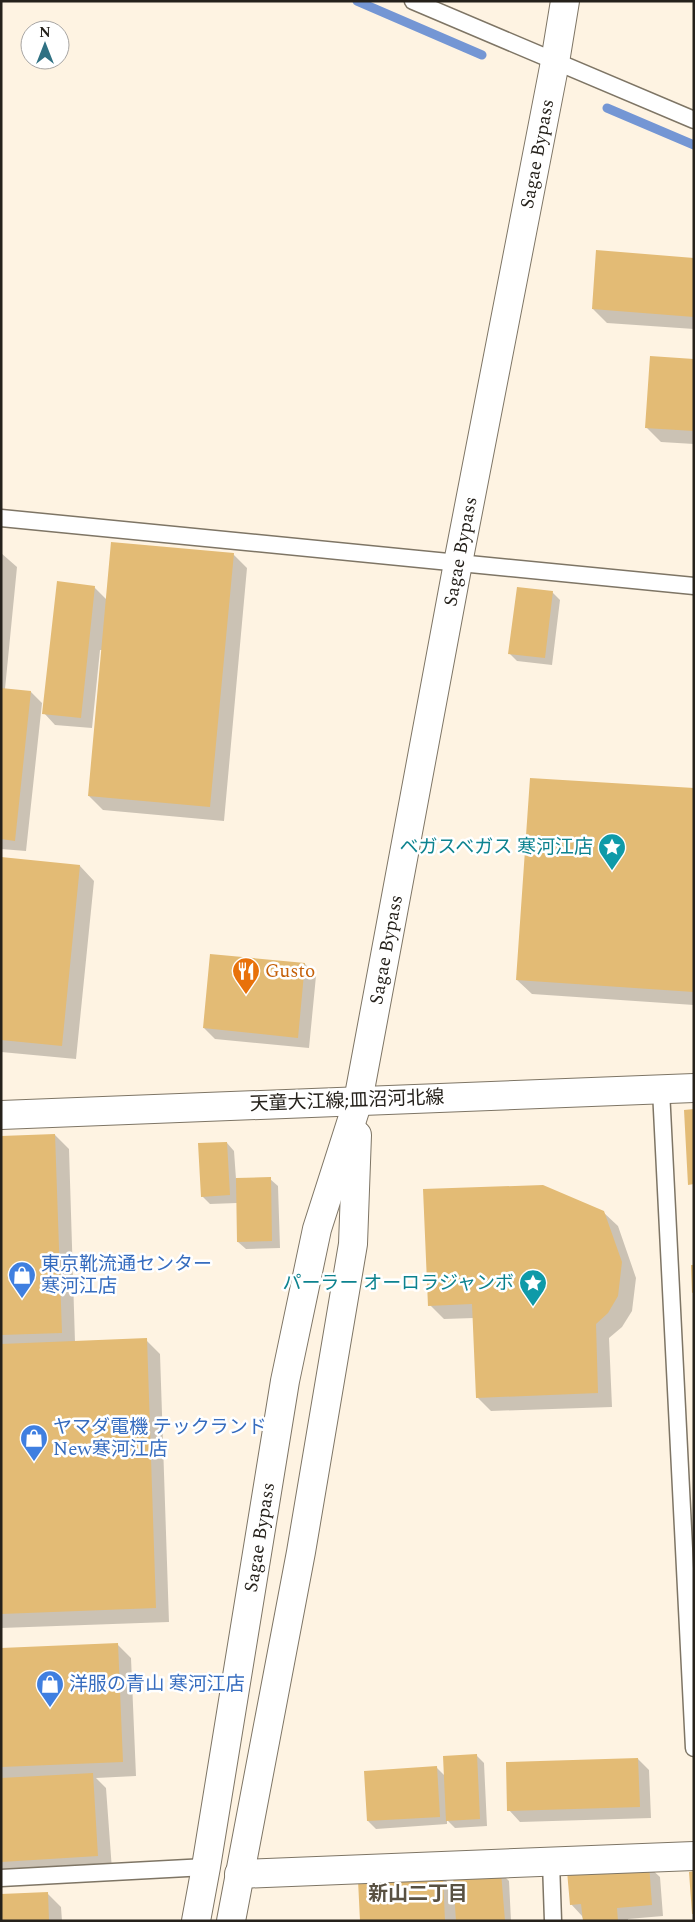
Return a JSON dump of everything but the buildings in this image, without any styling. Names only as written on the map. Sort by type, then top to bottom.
[{"type":"main road","name":"Sagae Bypass","points":[[196,1921],[285,1381],[317,1229],[358,1101],[565,1]]},
{"type":"main road","name":"天童大江線;皿沼河北線","points":[[1,1115],[694,1088]]},
{"type":"main road","name":"Sagae Bypass","points":[[231,1921],[301,1552],[353,1244],[358,1101]]},
{"type":"main road","points":[[239,1874],[694,1856]]},
{"type":"lane","points":[[413,1],[694,120]]},
{"type":"lane","points":[[1,518],[694,586]]},
{"type":"lane","points":[[662,1090],[694,1748]]},
{"type":"lane","points":[[551,1862],[553,1921]]},
{"type":"lane","points":[[1,1878],[206,1867]]},
{"type":"waterway","points":[[357,1],[482,55]]},
{"type":"waterway","points":[[607,108],[694,145]]},
{"type":"place","name":"ベガスベガス 寒河江店","points":[[612,871]]},
{"type":"place","name":"Gusto","points":[[246,995]]},
{"type":"place","name":"東京靴流通センター 寒河江店","points":[[22,1299]]},
{"type":"place","name":"パーラー オーロラジャンボ","points":[[533,1307]]},
{"type":"place","name":"ヤマダ電機 テックランド New寒河江店","points":[[34,1462]]},
{"type":"place","name":"洋服の青山 寒河江店","points":[[50,1708]]},
{"type":"district","name":"新山二丁目","points":[[418,1894]]}]
